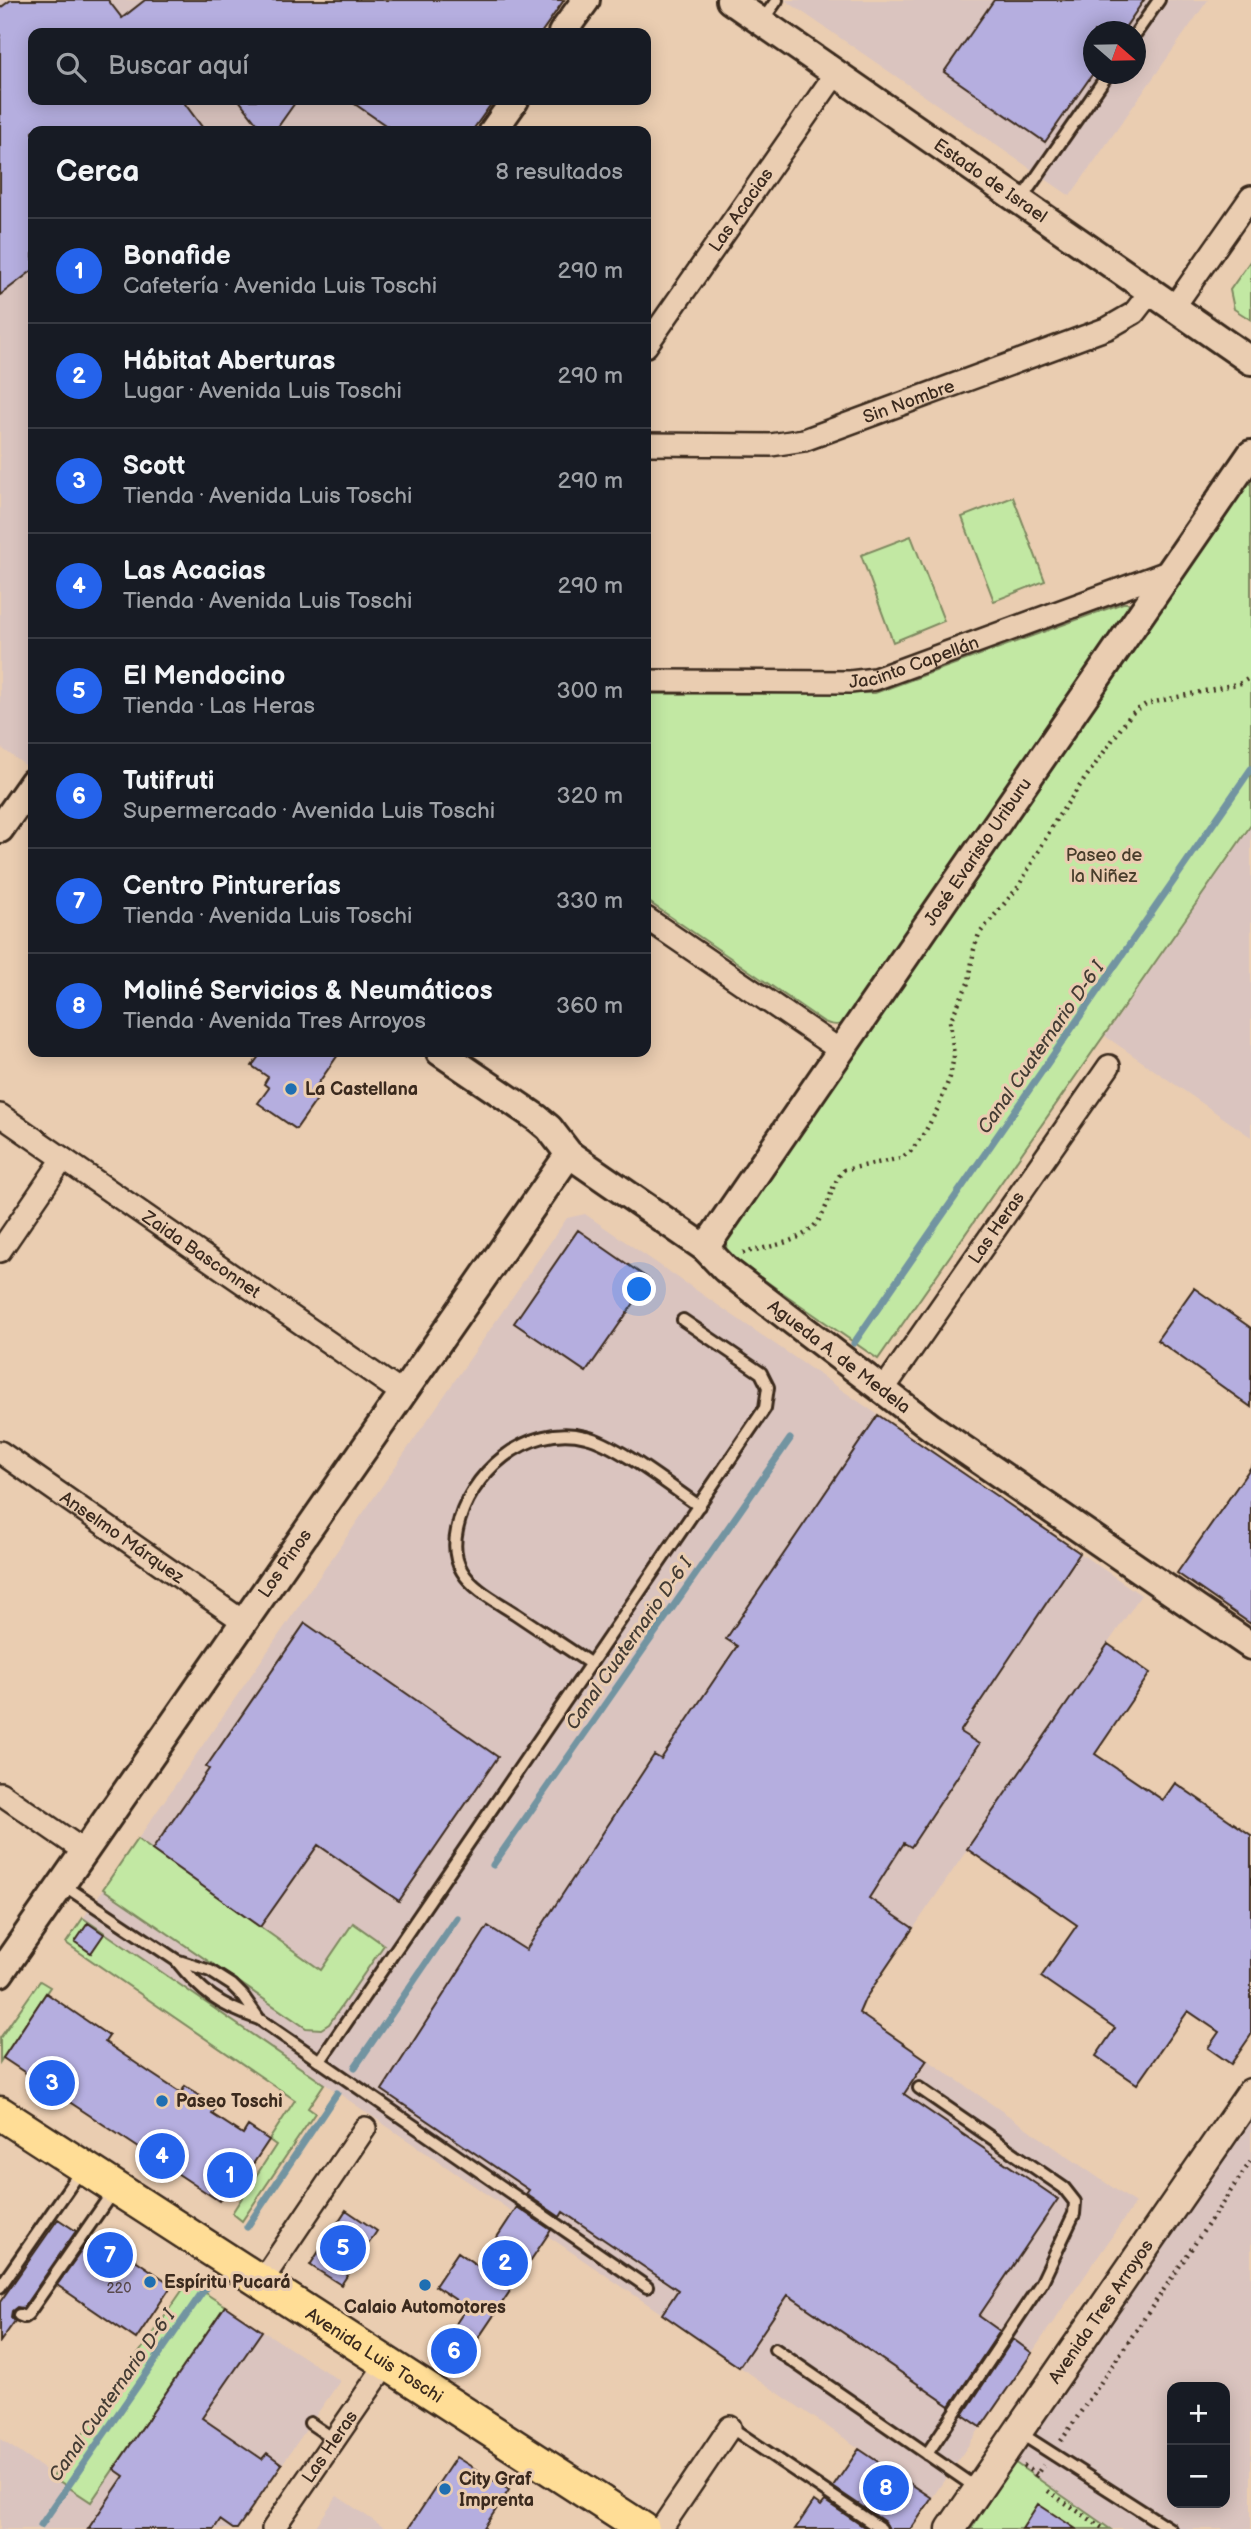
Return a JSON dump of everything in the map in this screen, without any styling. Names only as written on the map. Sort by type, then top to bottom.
[{"type":"main road","name":"Avenida Tres Arroyos","points":[[951,2529],[1251,2093]]},
{"type":"main road","name":"Avenida Luis Toschi","points":[[0,2113],[632,2526]]},
{"type":"street","points":[[566,28],[586,0]]},
{"type":"street","name":"Estado de Israel","points":[[730,0],[1251,360]]},
{"type":"street","name":"Las Acacias","points":[[651,339],[835,73]]},
{"type":"street","points":[[497,126],[511,105]]},
{"type":"street","points":[[1174,307],[1251,197]]},
{"type":"street","name":"Sin Nombre","points":[[651,444],[771,445],[804,440],[1108,328],[1134,313],[1151,292]]},
{"type":"street","name":"José Evaristo Uriburu","points":[[705,1248],[1251,454]]},
{"type":"street","name":"Jacinto Capellán","points":[[651,681],[850,682],[875,679],[1170,572]]},
{"type":"street","points":[[0,829],[28,789]]},
{"type":"street","points":[[651,921],[841,1051]]},
{"type":"street","name":"Agueda A. de Medela","points":[[447,1057],[543,1122],[569,1154],[705,1248],[725,1269],[931,1427],[1251,1646]]},
{"type":"street","name":"Las Heras","points":[[883,1390],[1109,1066]]},
{"type":"street","name":"Zaida Basconnet","points":[[0,1115],[402,1393]]},
{"type":"street","name":"Los Pinos","points":[[0,1973],[569,1154]]},
{"type":"street","points":[[0,1251],[63,1159]]},
{"type":"street","name":"Anselmo Márquez","points":[[0,1452],[244,1622]]},
{"type":"street","points":[[0,1793],[84,1852]]},
{"type":"street","points":[[261,2282],[365,2128]]},
{"type":"street","name":"Las Heras","points":[[273,2529],[387,2364]]},
{"type":"street","points":[[661,2529],[730,2427]]},
{"type":"lane","points":[[761,22],[777,0]]},
{"type":"lane","points":[[1144,21],[1158,0]]},
{"type":"lane","points":[[1020,201],[1101,84]]},
{"type":"lane","points":[[320,2061],[761,1415],[769,1394],[765,1379],[756,1368],[683,1320]]},
{"type":"lane","points":[[591,1664],[482,1591],[462,1571],[456,1558],[454,1542],[462,1510],[470,1494],[492,1466],[522,1445],[547,1437],[572,1435],[586,1437],[611,1448],[699,1506]]},
{"type":"lane","points":[[62,1883],[176,1960],[204,1969],[232,1985],[259,2019]]},
{"type":"lane","points":[[176,1960],[198,1987],[219,2003],[259,2019],[647,2287]]},
{"type":"lane","points":[[919,2088],[1064,2188],[1072,2196],[1076,2208],[1042,2282],[927,2454]]},
{"type":"lane","points":[[0,2287],[83,2167]]},
{"type":"lane","points":[[19,2315],[26,2317],[116,2187]]},
{"type":"lane","points":[[775,2349],[978,2489]]},
{"type":"lane","points":[[310,2423],[335,2440]]},
{"type":"lane","points":[[730,2427],[881,2529]]},
{"type":"lane","points":[[1017,2432],[1170,2529]]},
{"type":"path","points":[[731,1256],[801,1237],[819,1222],[844,1170],[895,1161],[915,1146],[938,1108],[950,1077],[954,1056],[951,1016],[969,981],[979,934],[1025,877],[1057,818],[1131,715],[1146,704],[1241,683],[1251,677]]},
{"type":"path","points":[[1035,2477],[1251,2161]]},
{"type":"path","points":[[1048,2491],[1104,2529]]},
{"type":"shaded area","points":[[0,0],[564,0],[544,28],[28,28],[28,105],[490,105],[476,126],[28,126],[28,760],[25,765],[0,747]]},
{"type":"shaded area","points":[[785,0],[1208,0],[1070,196]]},
{"type":"shaded area","points":[[1251,825],[1251,1137],[1105,1036]]},
{"type":"shaded area","points":[[585,1214],[1141,1595],[857,2011],[1135,2203],[932,2498],[325,2084],[308,2108],[66,1943],[567,1218]]},
{"type":"shaded area","points":[[1251,2119],[1251,2529],[1110,2529],[1014,2462]]},
{"type":"shaded area","points":[[225,2306],[340,2381],[237,2529],[0,2529],[0,2439],[91,2501]]},
{"type":"shaded area","points":[[337,2496],[386,2529],[314,2529]]},
{"type":"green space","points":[[1251,260],[1251,320],[1234,309],[1230,290]]},
{"type":"green space","name":"Paseo de la Niñez","points":[[1251,478],[1251,825],[878,1359],[734,1259],[726,1250],[727,1238]]},
{"type":"green space","points":[[1013,497],[1045,581],[994,601],[962,517]]},
{"type":"green space","points":[[911,536],[944,621],[893,642],[861,555]]},
{"type":"green space","points":[[1123,603],[1128,603],[1130,607],[848,1019],[840,1025],[834,1025],[824,1022],[651,903],[651,694],[875,693]]},
{"type":"green space","points":[[137,1839],[321,1970],[353,1923],[384,1945],[329,2024],[321,2029],[306,2028],[103,1889]]},
{"type":"green space","points":[[83,1918],[324,2084],[308,2108],[315,2113],[242,2221],[232,2213],[276,2145],[269,2140],[295,2100],[66,1943]]},
{"type":"green space","points":[[40,1981],[50,1987],[0,2062],[0,2038]]},
{"type":"green space","points":[[188,2282],[225,2306],[91,2502],[53,2477]]},
{"type":"green space","points":[[1014,2462],[1110,2529],[971,2529]]},
{"type":"building","points":[[11,0],[108,0],[122,18],[145,0],[564,0],[544,28],[28,28],[28,105],[186,105],[201,126],[28,126],[28,274],[0,295],[0,8]]},
{"type":"building","points":[[994,0],[1144,0],[1130,21],[1083,21],[1083,84],[1086,84],[1045,142],[944,72]]},
{"type":"building","points":[[243,105],[293,105],[279,126],[259,126]]},
{"type":"building","points":[[356,105],[490,105],[476,126],[387,126]]},
{"type":"building","name":"La Castellana","points":[[258,1057],[337,1057],[313,1091],[320,1095],[296,1129],[258,1103],[269,1088],[264,1084],[268,1077],[252,1066]]},
{"type":"building","points":[[578,1230],[650,1280],[586,1372],[514,1323]]},
{"type":"building","points":[[1194,1288],[1251,1328],[1251,1407],[1157,1340]]},
{"type":"building","points":[[878,1415],[1080,1553],[960,1732],[979,1744],[911,1847],[904,1843],[869,1898],[913,1928],[865,1999],[859,2013],[927,2060],[904,2094],[1058,2199],[979,2316],[1000,2331],[950,2406],[788,2295],[739,2367],[662,2314],[678,2290],[563,2212],[560,2217],[526,2194],[529,2190],[382,2090],[488,1926],[526,1950],[654,1755],[661,1759],[737,1646],[726,1639]]},
{"type":"building","points":[[1251,1467],[1251,1624],[1177,1573]]},
{"type":"building","points":[[305,1623],[498,1757],[399,1901],[318,1845],[260,1927],[152,1850]]},
{"type":"building","points":[[1108,1644],[1150,1673],[1095,1754],[1163,1800],[1175,1783],[1251,1835],[1251,2035],[1231,2064],[1208,2048],[1219,2032],[1188,2011],[1137,2084],[1096,2056],[1115,2028],[1041,1977],[1077,1925],[967,1849]]},
{"type":"building","points":[[88,1923],[104,1934],[91,1953],[75,1942]]},
{"type":"building","name":"Paseo Toschi","points":[[46,1993],[109,2036],[105,2042],[149,2072],[181,2093],[185,2086],[217,2107],[212,2114],[243,2134],[248,2126],[269,2140],[231,2197],[225,2193],[219,2201],[3,2058]]},
{"type":"building","points":[[517,2207],[551,2230],[461,2364],[439,2349],[465,2310],[454,2302],[456,2300],[435,2286],[458,2252],[478,2266]]},
{"type":"building","points":[[346,2210],[377,2231],[341,2285],[310,2265]]},
{"type":"building","points":[[58,2219],[76,2231],[23,2308],[17,2307],[12,2311],[11,2317],[15,2321],[0,2342],[0,2302]]},
{"type":"building","points":[[103,2238],[172,2285],[136,2339],[57,2285],[89,2240],[98,2246]]},
{"type":"building","points":[[225,2306],[262,2331],[202,2418],[262,2459],[267,2453],[282,2464],[237,2529],[220,2520],[214,2529],[88,2529],[124,2476],[114,2469]]},
{"type":"building","points":[[1013,2339],[1032,2353],[981,2427],[963,2415]]},
{"type":"building","points":[[859,2449],[932,2498],[911,2529],[889,2529],[885,2522],[833,2487]]},
{"type":"building","points":[[456,2457],[509,2490],[483,2529],[408,2529]]},
{"type":"building","points":[[814,2501],[821,2506],[825,2501],[867,2529],[795,2529]]},
{"type":"building","points":[[1038,2504],[1076,2529],[1022,2529]]},
{"type":"waterway","name":"Canal Cuaternario D-6 I","points":[[854,1343],[1251,769]]},
{"type":"waterway","name":"Canal Cuaternario D-6 I","points":[[493,1865],[790,1439]]},
{"type":"waterway","name":"Canal Cuaternario D-6 I","points":[[355,2067],[457,1918]]},
{"type":"waterway","name":"Canal Cuaternario D-6 I","points":[[247,2227],[337,2093]]},
{"type":"waterway","name":"Canal Cuaternario D-6 I","points":[[41,2525],[208,2284]]},
{"type":"place","name":"La Castellana","points":[[291,1089]]},
{"type":"place","name":"Scott","points":[[52,2083]]},
{"type":"place","name":"Paseo Toschi","points":[[162,2101]]},
{"type":"place","name":"Las Acacias","points":[[162,2156]]},
{"type":"place","name":"Bonafide","points":[[230,2175]]},
{"type":"place","name":"El Mendocino","points":[[343,2248]]},
{"type":"place","name":"Centro Pinturerías","points":[[110,2255]]},
{"type":"place","name":"Hábitat Aberturas","points":[[505,2263]]},
{"type":"place","name":"Espíritu Pucará","points":[[150,2282]]},
{"type":"place","name":"Calaio Automotores","points":[[425,2285]]},
{"type":"place","name":"Tutifruti","points":[[454,2351]]},
{"type":"place","name":"Moliné Servicios & Neumáticos","points":[[886,2488]]},
{"type":"place","name":"City Graf Imprenta","points":[[445,2489]]}]
